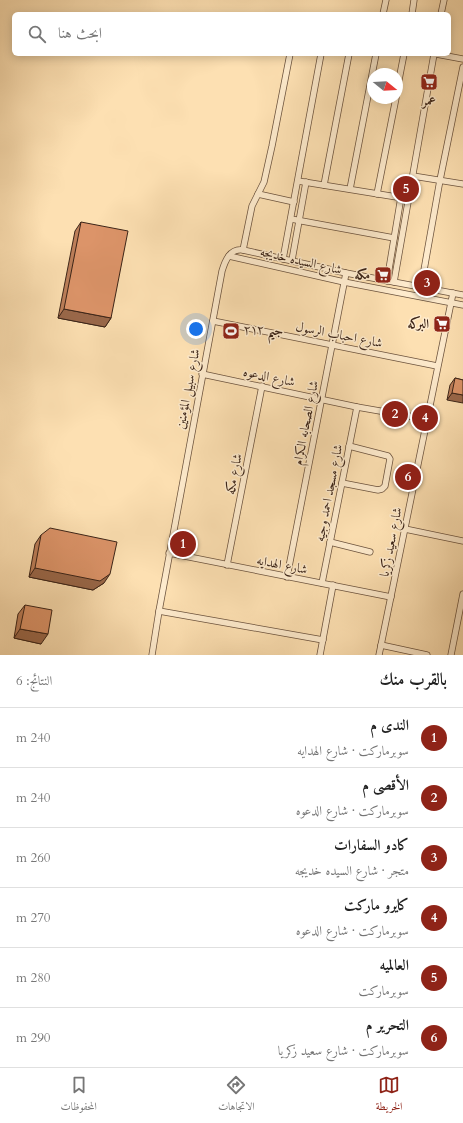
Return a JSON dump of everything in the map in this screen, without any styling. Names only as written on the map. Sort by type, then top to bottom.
[{"type":"street","points":[[383,12],[386,0]]},
{"type":"street","points":[[412,12],[414,0]]},
{"type":"street","points":[[442,12],[444,0]]},
{"type":"street","points":[[230,256],[237,250],[243,250],[252,206],[263,185],[290,56]]},
{"type":"street","points":[[283,259],[321,56]]},
{"type":"street","points":[[324,185],[349,56]]},
{"type":"street","points":[[350,189],[376,56]]},
{"type":"street","points":[[401,68],[404,56]]},
{"type":"street","points":[[394,282],[435,56]]},
{"type":"street","points":[[446,56],[463,59]]},
{"type":"street","points":[[421,287],[440,180],[463,67]]},
{"type":"street","points":[[377,194],[395,104]]},
{"type":"street","points":[[413,176],[463,184]]},
{"type":"street","points":[[298,181],[409,199]]},
{"type":"street","points":[[292,260],[306,182]]},
{"type":"street","points":[[258,194],[294,202]]},
{"type":"street","points":[[387,281],[402,197]]},
{"type":"street","points":[[291,219],[394,238]]},
{"type":"street","name":"شارع السيده خديجه","points":[[243,250],[346,273],[463,295]]},
{"type":"street","name":"شارع السيده خديجه","points":[[230,256],[344,282],[463,305]]},
{"type":"street","name":"شارع سبيل المؤمنين","points":[[152,655],[169,553],[222,271],[226,260],[230,256]]},
{"type":"street","name":"شارع الصحابه الكرام","points":[[287,577],[346,273]]},
{"type":"street","name":"شارع سعيد زكريا","points":[[379,655],[426,419],[453,293]]},
{"type":"street","name":"شارع احباب الرسول","points":[[213,321],[437,366]]},
{"type":"street","name":"شارع الدعوه","points":[[202,374],[357,407],[426,419]]},
{"type":"street","name":"شارع مكه","points":[[227,565],[262,386]]},
{"type":"street","name":"شارع مسجد احمد وجيه","points":[[322,583],[357,407]]},
{"type":"street","points":[[342,483],[378,490],[382,489],[386,479],[390,459],[388,456],[349,446]]},
{"type":"street","points":[[405,529],[463,541]]},
{"type":"street","points":[[330,542],[370,552]]},
{"type":"street","name":"شارع الهدايه","points":[[169,553],[391,597]]},
{"type":"street","points":[[320,655],[333,585]]},
{"type":"street","points":[[451,655],[463,594]]},
{"type":"street","points":[[159,611],[323,640]]},
{"type":"street","points":[[381,645],[427,655]]},
{"type":"building","points":[[81,222],[128,231],[111,318],[64,309]]},
{"type":"building","points":[[455,378],[463,380],[463,395],[452,393]]},
{"type":"building","points":[[50,528],[117,542],[110,574],[100,581],[35,568],[41,535]]},
{"type":"building","points":[[25,605],[52,610],[48,634],[20,629]]},
{"type":"place","name":"عمر","points":[[429,82]]},
{"type":"place","name":"العالميه","points":[[406,189]]},
{"type":"place","name":"مكه","points":[[383,275]]},
{"type":"place","name":"كادو السفارات","points":[[427,283]]},
{"type":"place","name":"البركه","points":[[442,324]]},
{"type":"place","name":"جيم ٢١٢","points":[[231,331]]},
{"type":"place","name":"الأقصى م","points":[[395,414]]},
{"type":"place","name":"كايرو ماركت","points":[[425,418]]},
{"type":"place","name":"التحرير م","points":[[408,477]]},
{"type":"place","name":"الندى م","points":[[183,544]]}]
